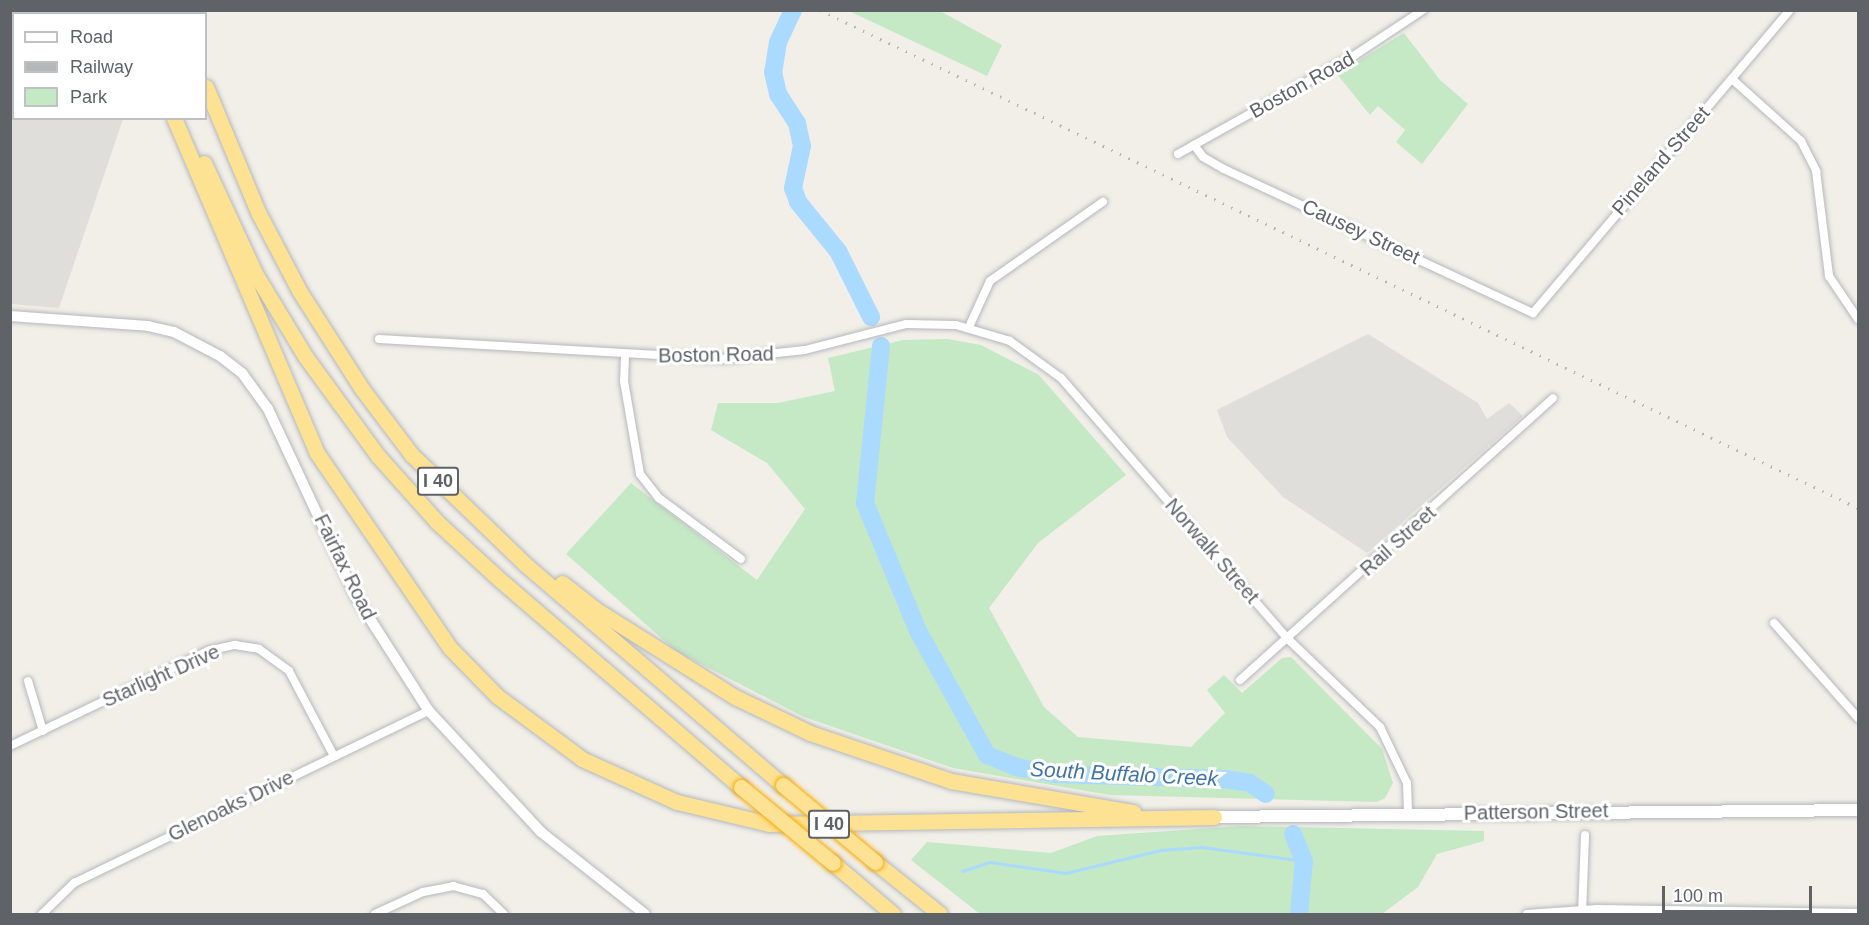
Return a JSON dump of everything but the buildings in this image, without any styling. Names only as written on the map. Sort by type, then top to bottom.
[{"type":"highway","name":"I 40","points":[[207,89],[258,212],[300,292],[362,389],[412,455],[467,512],[783,785],[940,915]]},
{"type":"highway","points":[[175,120],[317,453],[450,648],[497,696],[582,759],[676,802],[769,824],[1214,817]]},
{"type":"highway","name":"I 40","points":[[186,120],[256,275],[311,365],[378,456],[437,522],[499,579],[893,915]]},
{"type":"highway","points":[[467,512],[595,609],[735,697],[810,734],[951,782],[1056,802],[1214,817]]},
{"type":"main road","name":"Patterson Street","points":[[1214,817],[1408,813],[1858,810]]},
{"type":"street","name":"Boston Road","points":[[1178,154],[1355,55],[1423,10]]},
{"type":"street","name":"Pineland Street","points":[[1533,313],[1790,10]]},
{"type":"street","points":[[1732,79],[1777,116],[1806,151],[1816,171],[1822,198],[1822,251],[1829,276],[1858,319]]},
{"type":"street","name":"Causey Street","points":[[1194,145],[1203,157],[1224,169],[1533,313]]},
{"type":"street","points":[[969,327],[990,281],[1103,202]]},
{"type":"street","name":"Fairfax Road","points":[[10,316],[148,326],[174,332],[220,356],[242,373],[268,409],[356,597],[429,711],[541,832],[645,915]]},
{"type":"street","name":"Boston Road","points":[[379,339],[625,355],[763,358],[906,324],[969,327]]},
{"type":"street","name":"Norwalk Street","points":[[969,327],[1010,340],[1061,378],[1289,640],[1380,727],[1407,783],[1408,813]]},
{"type":"street","points":[[625,355],[624,381],[640,474],[659,498],[741,559]]},
{"type":"street","name":"Rail Street","points":[[1240,680],[1289,640],[1553,398]]},
{"type":"street","points":[[1773,623],[1858,718]]},
{"type":"street","name":"Starlight Drive","points":[[10,746],[208,651],[235,645],[259,649],[289,671],[334,756]]},
{"type":"street","points":[[28,681],[43,731]]},
{"type":"street","name":"Glenoaks Drive","points":[[42,915],[74,883],[429,711]]},
{"type":"street","points":[[1581,913],[1585,835]]},
{"type":"street","points":[[375,915],[423,892],[453,886],[483,894],[504,915]]},
{"type":"street","points":[[1527,915],[1858,913]]},
{"type":"shaded area","points":[[85,10],[12,12],[12,120],[123,120],[59,308],[11,304],[11,11]]},
{"type":"shaded area","points":[[1368,334],[1478,403],[1487,419],[1509,403],[1523,416],[1367,553],[1283,497],[1227,437],[1217,410]]},
{"type":"green space","points":[[849,11],[940,11],[1002,45],[987,76]]},
{"type":"green space","points":[[1404,33],[1440,80],[1468,104],[1422,164],[1396,142],[1405,130],[1378,106],[1370,115],[1337,74]]},
{"type":"green space","points":[[947,339],[981,345],[1039,375],[1126,475],[1038,543],[989,608],[1044,707],[1078,737],[1191,747],[1225,713],[1207,690],[1224,675],[1242,693],[1282,658],[1291,657],[1382,749],[1393,783],[1385,798],[1377,802],[1110,795],[953,768],[804,717],[676,651],[566,554],[631,483],[757,580],[805,509],[767,463],[711,430],[718,403],[778,403],[835,391],[828,358],[903,340]]},
{"type":"green space","points":[[1241,826],[1484,831],[1484,841],[1437,854],[1418,887],[1382,914],[980,914],[911,860],[927,842],[1051,853],[1097,836]]},
{"type":"waterway","name":"South Buffalo Creek","points":[[793,10],[778,42],[773,72],[778,94],[797,123],[802,146],[793,188],[798,202],[838,251],[871,317]]},
{"type":"waterway","name":"South Buffalo Creek","points":[[881,346],[865,503],[918,631],[987,755],[1016,767],[1054,774],[1225,779],[1250,783],[1266,794]]},
{"type":"waterway","name":"South Buffalo Creek","points":[[1293,834],[1304,861],[1299,914]]},
{"type":"waterway","points":[[962,871],[989,862],[1066,873],[1160,850],[1202,847],[1304,861]]},
{"type":"railway","points":[[820,10],[1858,508]]}]
